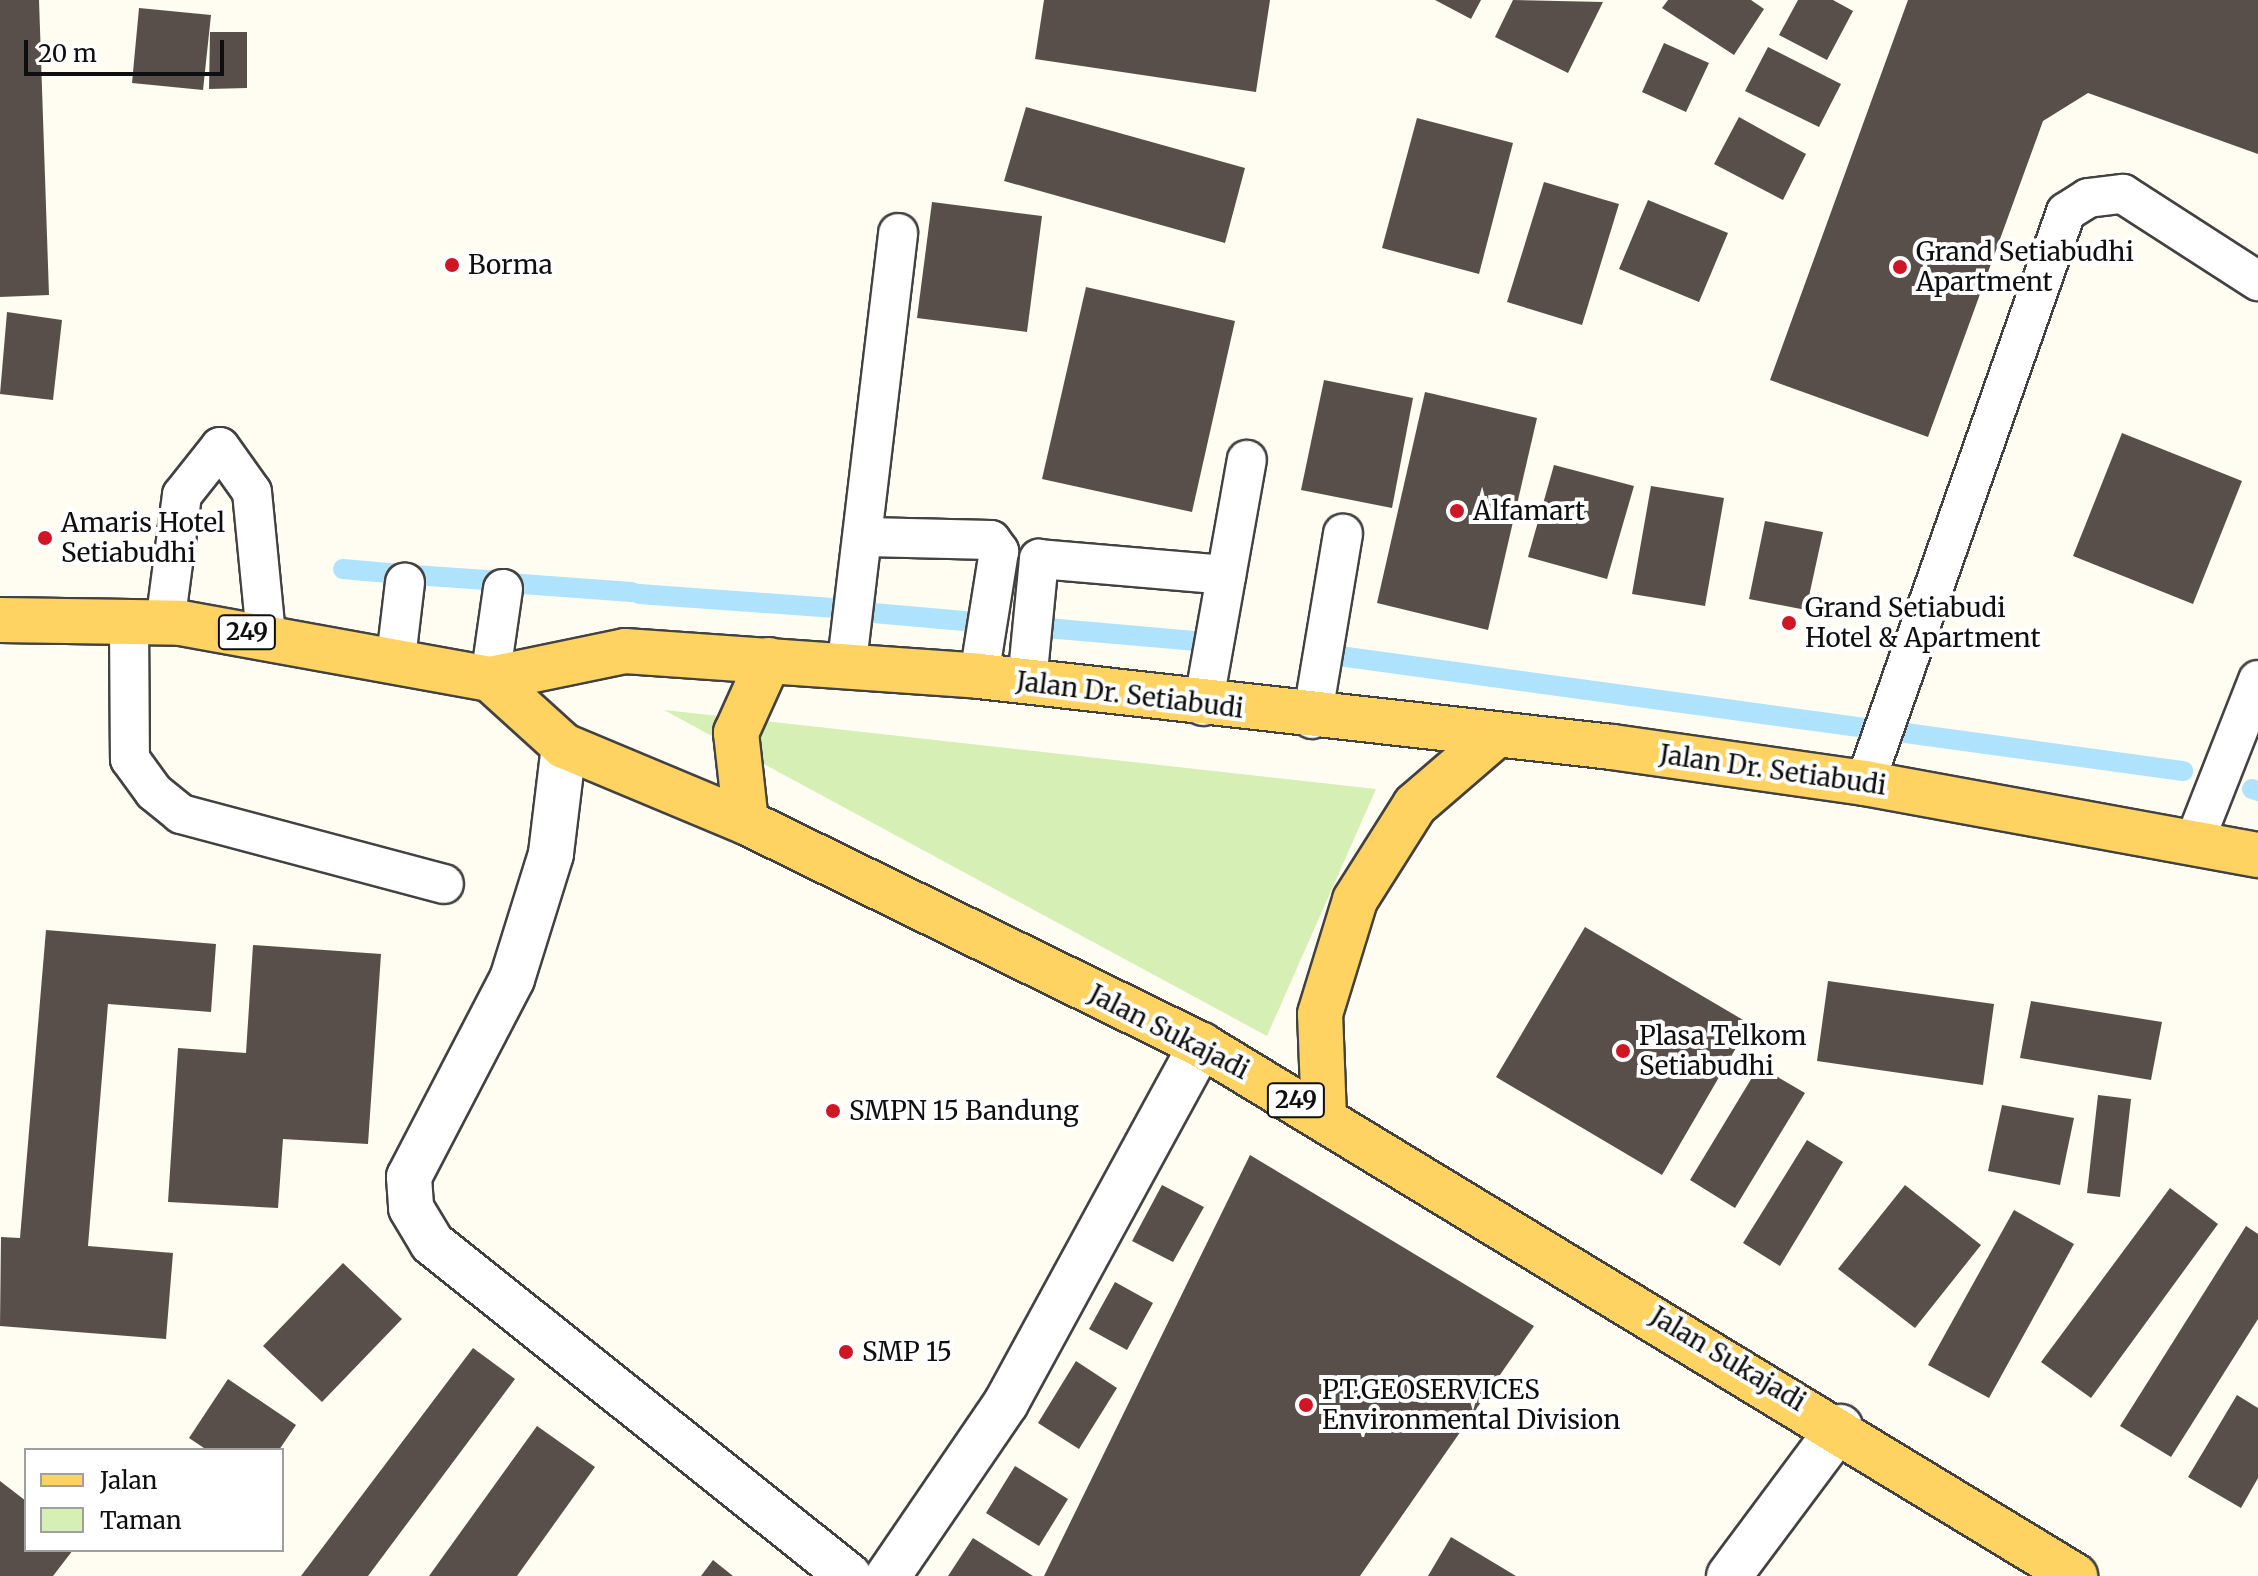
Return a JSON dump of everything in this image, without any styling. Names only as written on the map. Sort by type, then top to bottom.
[{"type":"main road","name":"Jalan Dr. Setiabudi","points":[[0,620],[147,622],[266,634],[490,679],[625,651],[847,662],[1865,783],[2195,840],[2258,855]]},
{"type":"main road","points":[[746,822],[736,733],[769,660]]},
{"type":"main road","name":"Jalan Sukajadi","points":[[490,679],[564,746],[746,822],[1201,1045],[1840,1427],[2075,1576]]},
{"type":"main road","points":[[1324,1117],[1320,1014],[1355,900],[1415,805],[1494,737]]},
{"type":"street","points":[[564,746],[551,854],[512,979],[409,1177],[411,1208],[432,1243],[849,1576]]},
{"type":"street","points":[[888,1576],[1006,1403],[1201,1045]]},
{"type":"street","points":[[1729,1576],[1840,1427]]},
{"type":"lane","points":[[1865,783],[2066,212],[2088,198],[2123,194],[2258,281]]},
{"type":"lane","points":[[847,662],[867,537],[898,233]]},
{"type":"lane","points":[[266,634],[252,492],[220,447],[182,495],[147,622],[130,759],[154,792],[181,814],[444,884]]},
{"type":"lane","points":[[1203,706],[1247,460]]},
{"type":"lane","points":[[1312,719],[1343,534]]},
{"type":"lane","points":[[867,537],[991,540],[999,551],[979,676]]},
{"type":"lane","points":[[1027,682],[1039,559],[1226,575]]},
{"type":"lane","points":[[396,658],[405,583]]},
{"type":"lane","points":[[490,679],[503,589]]},
{"type":"lane","points":[[2195,840],[2258,680]]},
{"type":"green space","points":[[664,710],[1376,789],[1267,1036]]},
{"type":"building","points":[[0,0],[39,0],[49,295],[0,297]]},
{"type":"building","points":[[1044,0],[1270,0],[1256,92],[1035,59]]},
{"type":"building","points":[[1435,0],[1481,0],[1471,19]]},
{"type":"building","points":[[1513,0],[1603,2],[1568,73],[1495,37]]},
{"type":"building","points":[[1668,0],[1751,0],[1764,9],[1734,55],[1662,8]]},
{"type":"building","points":[[1798,0],[1833,0],[1853,11],[1827,60],[1779,35]]},
{"type":"building","name":"Grand Setiabudhi Apartment","points":[[1908,0],[2258,0],[2258,154],[2088,93],[2043,121],[1928,437],[1770,380]]},
{"type":"building","points":[[139,8],[211,15],[203,90],[132,83]]},
{"type":"building","points":[[210,32],[247,32],[247,88],[209,89]]},
{"type":"building","points":[[1664,43],[1709,63],[1686,112],[1642,92]]},
{"type":"building","points":[[1768,47],[1841,84],[1819,127],[1745,91]]},
{"type":"building","points":[[1026,107],[1245,168],[1225,243],[1004,181]]},
{"type":"building","points":[[1739,117],[1806,154],[1783,200],[1714,164]]},
{"type":"building","points":[[1417,118],[1513,143],[1479,274],[1382,248]]},
{"type":"building","points":[[1544,182],[1619,204],[1582,325],[1507,302]]},
{"type":"building","points":[[1648,200],[1728,233],[1699,302],[1619,269]]},
{"type":"building","points":[[932,202],[1042,216],[1027,332],[917,318]]},
{"type":"building","points":[[1086,287],[1235,321],[1192,512],[1042,479]]},
{"type":"building","points":[[7,312],[62,320],[53,400],[0,394]]},
{"type":"building","points":[[1324,380],[1413,398],[1392,508],[1301,490]]},
{"type":"building","name":"Alfamart","points":[[1425,392],[1537,418],[1488,630],[1377,603]]},
{"type":"building","points":[[2122,433],[2242,481],[2193,604],[2073,556]]},
{"type":"building","points":[[1554,465],[1634,486],[1607,579],[1528,557]]},
{"type":"building","points":[[1651,486],[1724,498],[1705,606],[1632,594]]},
{"type":"building","points":[[1765,521],[1823,532],[1806,610],[1749,599]]},
{"type":"building","name":"Plasa Telkom Setiabudhi","points":[[1585,927],[1750,1024],[1662,1175],[1496,1077]]},
{"type":"building","points":[[46,930],[216,944],[211,1012],[108,1004],[88,1246],[173,1253],[166,1339],[0,1326],[1,1237],[20,1238]]},
{"type":"building","points":[[253,945],[381,954],[368,1144],[283,1139],[278,1208],[168,1202],[178,1048],[246,1053]]},
{"type":"building","points":[[1828,981],[1994,1004],[1983,1085],[1817,1061]]},
{"type":"building","points":[[2031,1001],[2162,1022],[2151,1080],[2020,1058]]},
{"type":"building","points":[[1759,1066],[1805,1093],[1735,1208],[1690,1180]]},
{"type":"building","points":[[2098,1095],[2131,1099],[2120,1197],[2087,1193]]},
{"type":"building","points":[[2002,1105],[2074,1118],[2060,1185],[1988,1171]]},
{"type":"building","points":[[1807,1140],[1843,1162],[1780,1266],[1743,1243]]},
{"type":"building","name":"PT.GEOSERVICES Environmental Division","points":[[1250,1155],[1534,1326],[1360,1576],[1044,1576]]},
{"type":"building","points":[[1162,1185],[1204,1207],[1173,1262],[1132,1241]]},
{"type":"building","points":[[1905,1185],[1981,1245],[1915,1328],[1838,1269]]},
{"type":"building","points":[[2170,1188],[2218,1224],[2091,1398],[2041,1362]]},
{"type":"building","points":[[2014,1210],[2074,1244],[1989,1398],[1928,1365]]},
{"type":"building","points":[[2246,1226],[2258,1234],[2258,1319],[2171,1457],[2120,1426]]},
{"type":"building","points":[[343,1263],[402,1319],[322,1402],[263,1346]]},
{"type":"building","points":[[1115,1282],[1153,1303],[1127,1350],[1089,1329]]},
{"type":"building","points":[[473,1348],[515,1379],[368,1576],[301,1576]]},
{"type":"building","points":[[1076,1361],[1117,1388],[1079,1449],[1038,1423]]},
{"type":"building","points":[[228,1379],[296,1425],[280,1448],[204,1448],[189,1438]]},
{"type":"building","points":[[2237,1395],[2258,1408],[2258,1478],[2241,1508],[2188,1477]]},
{"type":"building","points":[[537,1426],[595,1467],[517,1576],[429,1576]]},
{"type":"building","points":[[1015,1466],[1068,1499],[1039,1546],[986,1513]]},
{"type":"building","points":[[0,1481],[24,1499],[24,1552],[71,1552],[53,1576],[0,1576]]},
{"type":"building","points":[[1451,1537],[1516,1576],[1428,1576]]},
{"type":"building","points":[[973,1538],[1033,1576],[948,1576]]},
{"type":"building","points":[[713,1560],[733,1576],[701,1576]]},
{"type":"waterway","points":[[343,569],[400,574]]},
{"type":"waterway","points":[[414,575],[501,581]]},
{"type":"waterway","points":[[508,583],[632,592]]},
{"type":"waterway","points":[[639,594],[846,609]]},
{"type":"waterway","points":[[862,612],[976,622]]},
{"type":"waterway","points":[[1047,628],[1208,642]]},
{"type":"waterway","points":[[1332,655],[1872,729]]},
{"type":"waterway","points":[[1891,731],[2183,771]]},
{"type":"waterway","points":[[2252,789],[2258,791]]},
{"type":"place","name":"Borma","points":[[452,265]]},
{"type":"place","name":"Grand Setiabudhi Apartment","points":[[1900,267]]},
{"type":"place","name":"Alfamart","points":[[1457,511]]},
{"type":"place","name":"Amaris Hotel Setiabudhi","points":[[45,538]]},
{"type":"place","name":"Grand Setiabudi Hotel & Apartment","points":[[1789,623]]},
{"type":"place","name":"Plasa Telkom Setiabudhi","points":[[1623,1051]]},
{"type":"place","name":"SMPN 15 Bandung","points":[[833,1111]]},
{"type":"place","name":"SMP 15","points":[[846,1352]]},
{"type":"place","name":"PT.GEOSERVICES Environmental Division","points":[[1306,1405]]}]
